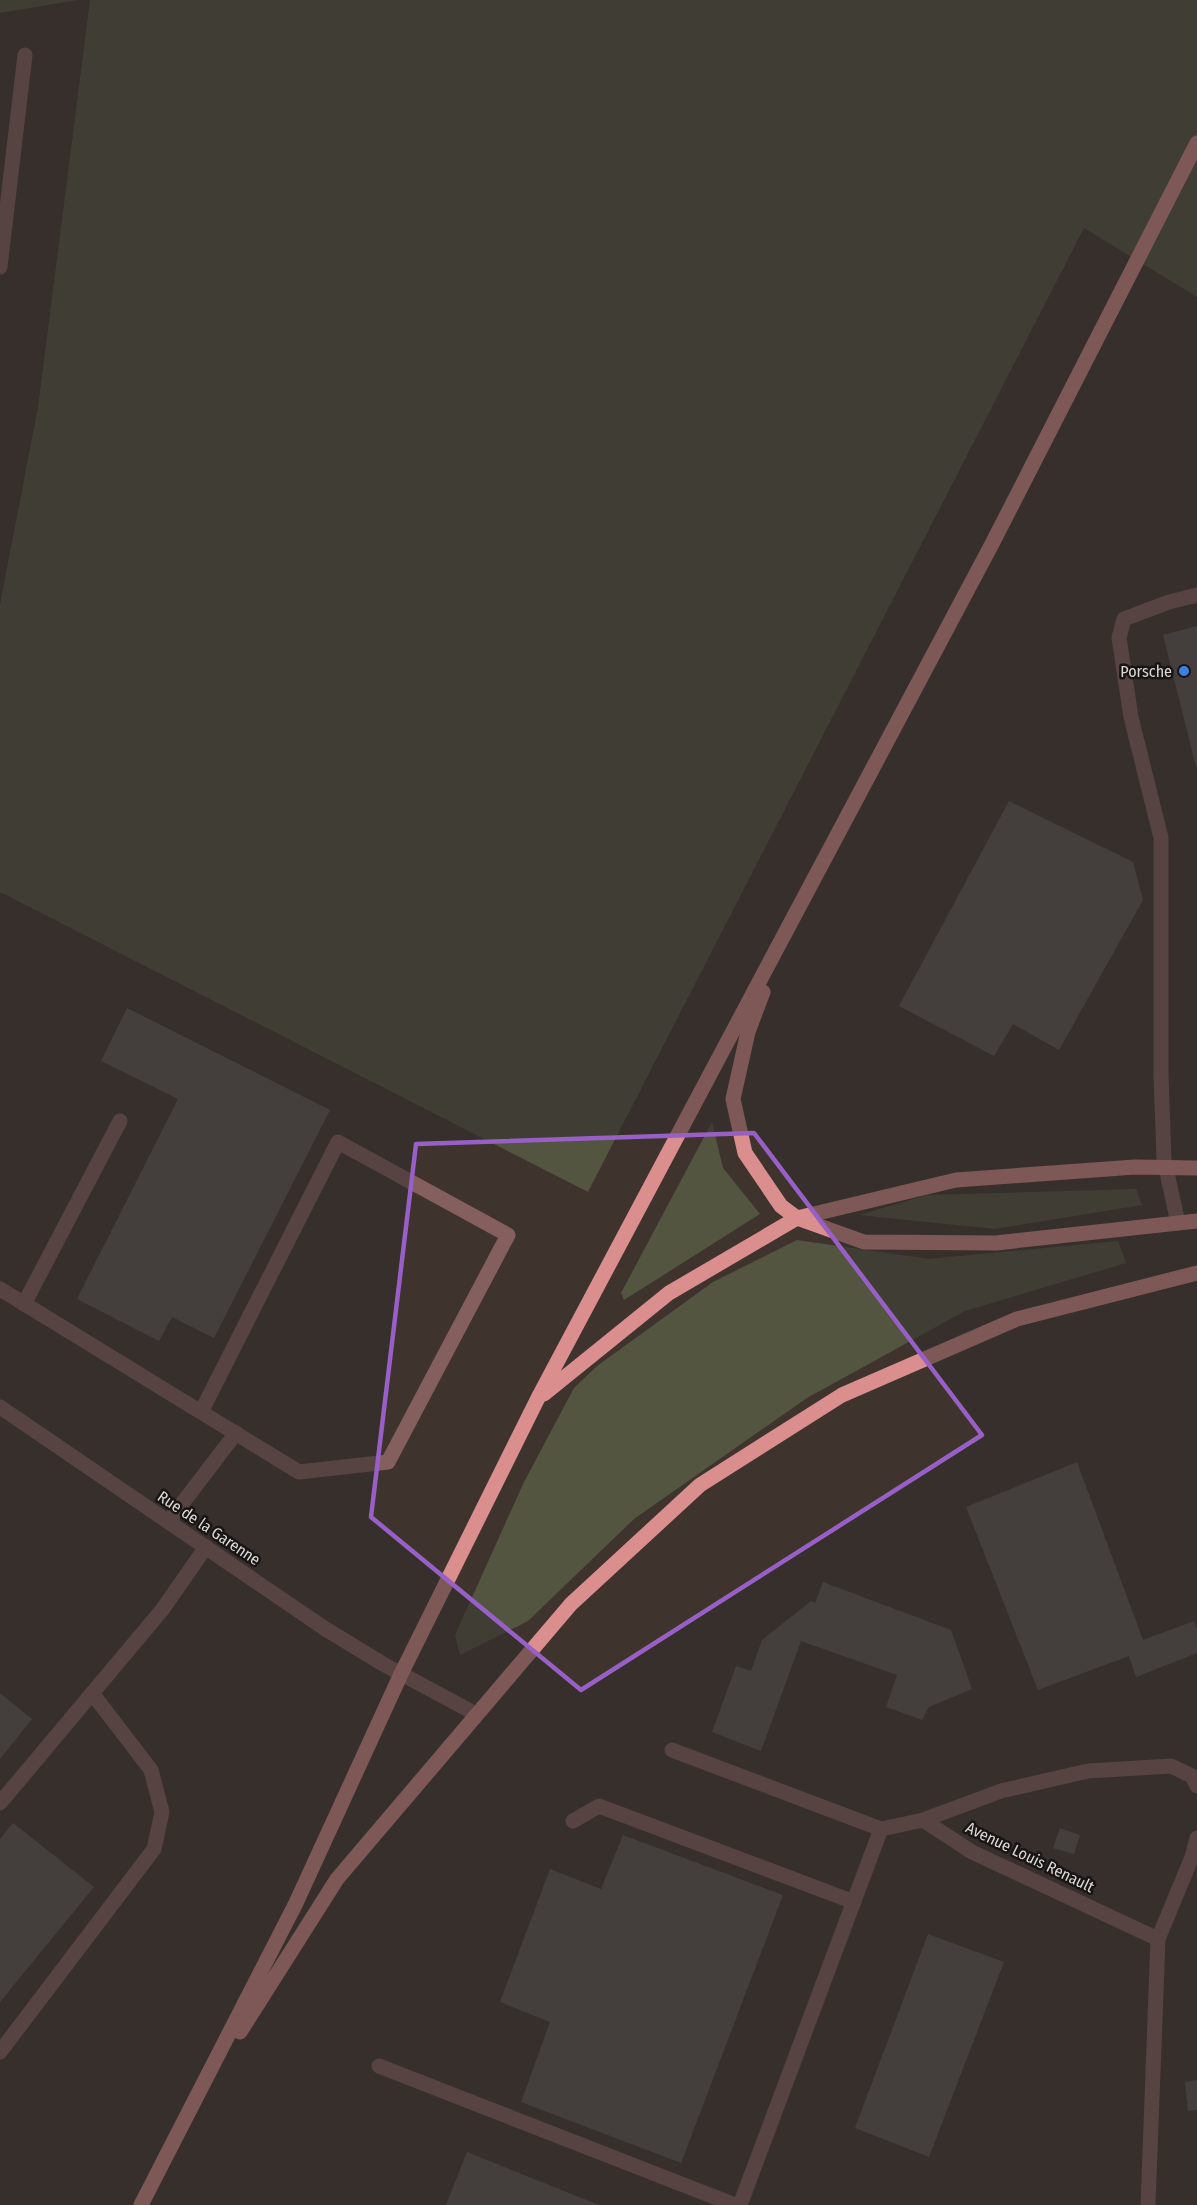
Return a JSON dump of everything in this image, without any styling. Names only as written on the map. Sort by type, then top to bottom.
[{"type":"main road","points":[[141,2205],[296,1903],[401,1674],[538,1398],[993,542],[1197,143]]},
{"type":"main road","points":[[794,917],[748,1032],[733,1099],[745,1154],[781,1206],[797,1218],[864,1242],[996,1243],[1197,1221]]},
{"type":"main road","points":[[538,1398],[669,1293],[797,1218],[956,1180],[1135,1167],[1197,1168]]},
{"type":"main road","points":[[189,2113],[337,1880],[571,1604],[700,1485],[842,1395],[1017,1319],[1197,1273]]},
{"type":"street","points":[[0,267],[25,55]]},
{"type":"street","points":[[1178,1223],[1165,1168],[1161,1063],[1161,838],[1131,717],[1119,638],[1124,619],[1169,602],[1197,595]]},
{"type":"street","points":[[24,1304],[120,1121]]},
{"type":"street","points":[[0,1289],[299,1472],[388,1462],[508,1235],[338,1142],[201,1412]]},
{"type":"street","name":"Rue de la Garenne","points":[[0,1407],[324,1628],[401,1674],[477,1714]]},
{"type":"street","points":[[168,1522],[236,1433]]},
{"type":"street","points":[[0,1803],[162,1610],[207,1547]]},
{"type":"street","points":[[0,2052],[154,1849],[162,1812],[151,1770],[92,1693]]},
{"type":"street","points":[[672,1750],[882,1829],[923,1820]]},
{"type":"street","name":"Avenue Louis Renault","points":[[923,1820],[1001,1791],[1088,1771],[1171,1766],[1192,1776],[1197,1786]]},
{"type":"street","points":[[573,1821],[599,1806],[854,1902]]},
{"type":"street","name":"Avenue Louis Renault","points":[[923,1820],[972,1852],[1158,1939]]},
{"type":"street","points":[[740,2205],[882,1829]]},
{"type":"street","points":[[1148,2205],[1158,1939],[1192,1857],[1197,1838]]},
{"type":"street","points":[[379,2066],[735,2205]]},
{"type":"highlighted area","points":[[754,1133],[982,1435],[581,1690],[371,1517],[416,1144]]},
{"type":"shaded area","points":[[90,0],[38,407],[0,604],[0,13]]},
{"type":"shaded area","points":[[1084,228],[1197,297],[1197,2205],[0,2205],[0,892],[588,1192]]},
{"type":"green space","points":[[0,0],[78,0],[0,13]]},
{"type":"green space","points":[[90,0],[1197,0],[1197,297],[1084,228],[588,1192],[0,892],[0,604],[38,407]]},
{"type":"green space","points":[[712,1122],[723,1168],[760,1214],[624,1300],[621,1293]]},
{"type":"green space","points":[[1136,1189],[1142,1205],[995,1229],[859,1215],[927,1195]]},
{"type":"green space","points":[[797,1240],[929,1259],[1118,1241],[1126,1263],[965,1311],[807,1398],[634,1519],[528,1621],[460,1655],[455,1635],[524,1482],[574,1388],[597,1366],[713,1282]]},
{"type":"building","name":"Porsche","points":[[1197,626],[1197,766],[1196,767],[1163,635]]},
{"type":"building","points":[[1009,801],[1133,862],[1143,900],[1059,1050],[1013,1024],[994,1056],[899,1006]]},
{"type":"building","points":[[127,1008],[330,1110],[214,1338],[172,1317],[159,1341],[77,1299],[178,1099],[101,1061]]},
{"type":"building","points":[[1077,1462],[1143,1640],[1194,1621],[1197,1629],[1197,1653],[1136,1677],[1129,1656],[1038,1690],[966,1507]]},
{"type":"building","points":[[823,1582],[951,1630],[972,1689],[929,1707],[922,1720],[886,1707],[897,1675],[801,1641],[761,1751],[712,1732],[736,1666],[751,1671],[762,1640],[811,1601],[815,1603]]},
{"type":"building","points":[[0,1693],[32,1719],[0,1759]]},
{"type":"building","points":[[13,1823],[94,1887],[0,2002],[0,1839]]},
{"type":"building","points":[[1060,1828],[1080,1835],[1074,1854],[1053,1848]]},
{"type":"building","points":[[623,1835],[783,1895],[681,2163],[521,2102],[550,2022],[500,2002],[550,1869],[601,1889]]},
{"type":"building","points":[[928,1934],[1004,1962],[929,2157],[855,2128]]},
{"type":"building","points":[[1197,2080],[1197,2110],[1188,2111],[1185,2082]]},
{"type":"building","points":[[467,2152],[599,2205],[446,2205]]},
{"type":"place","name":"Porsche","points":[[1184,671]]}]
